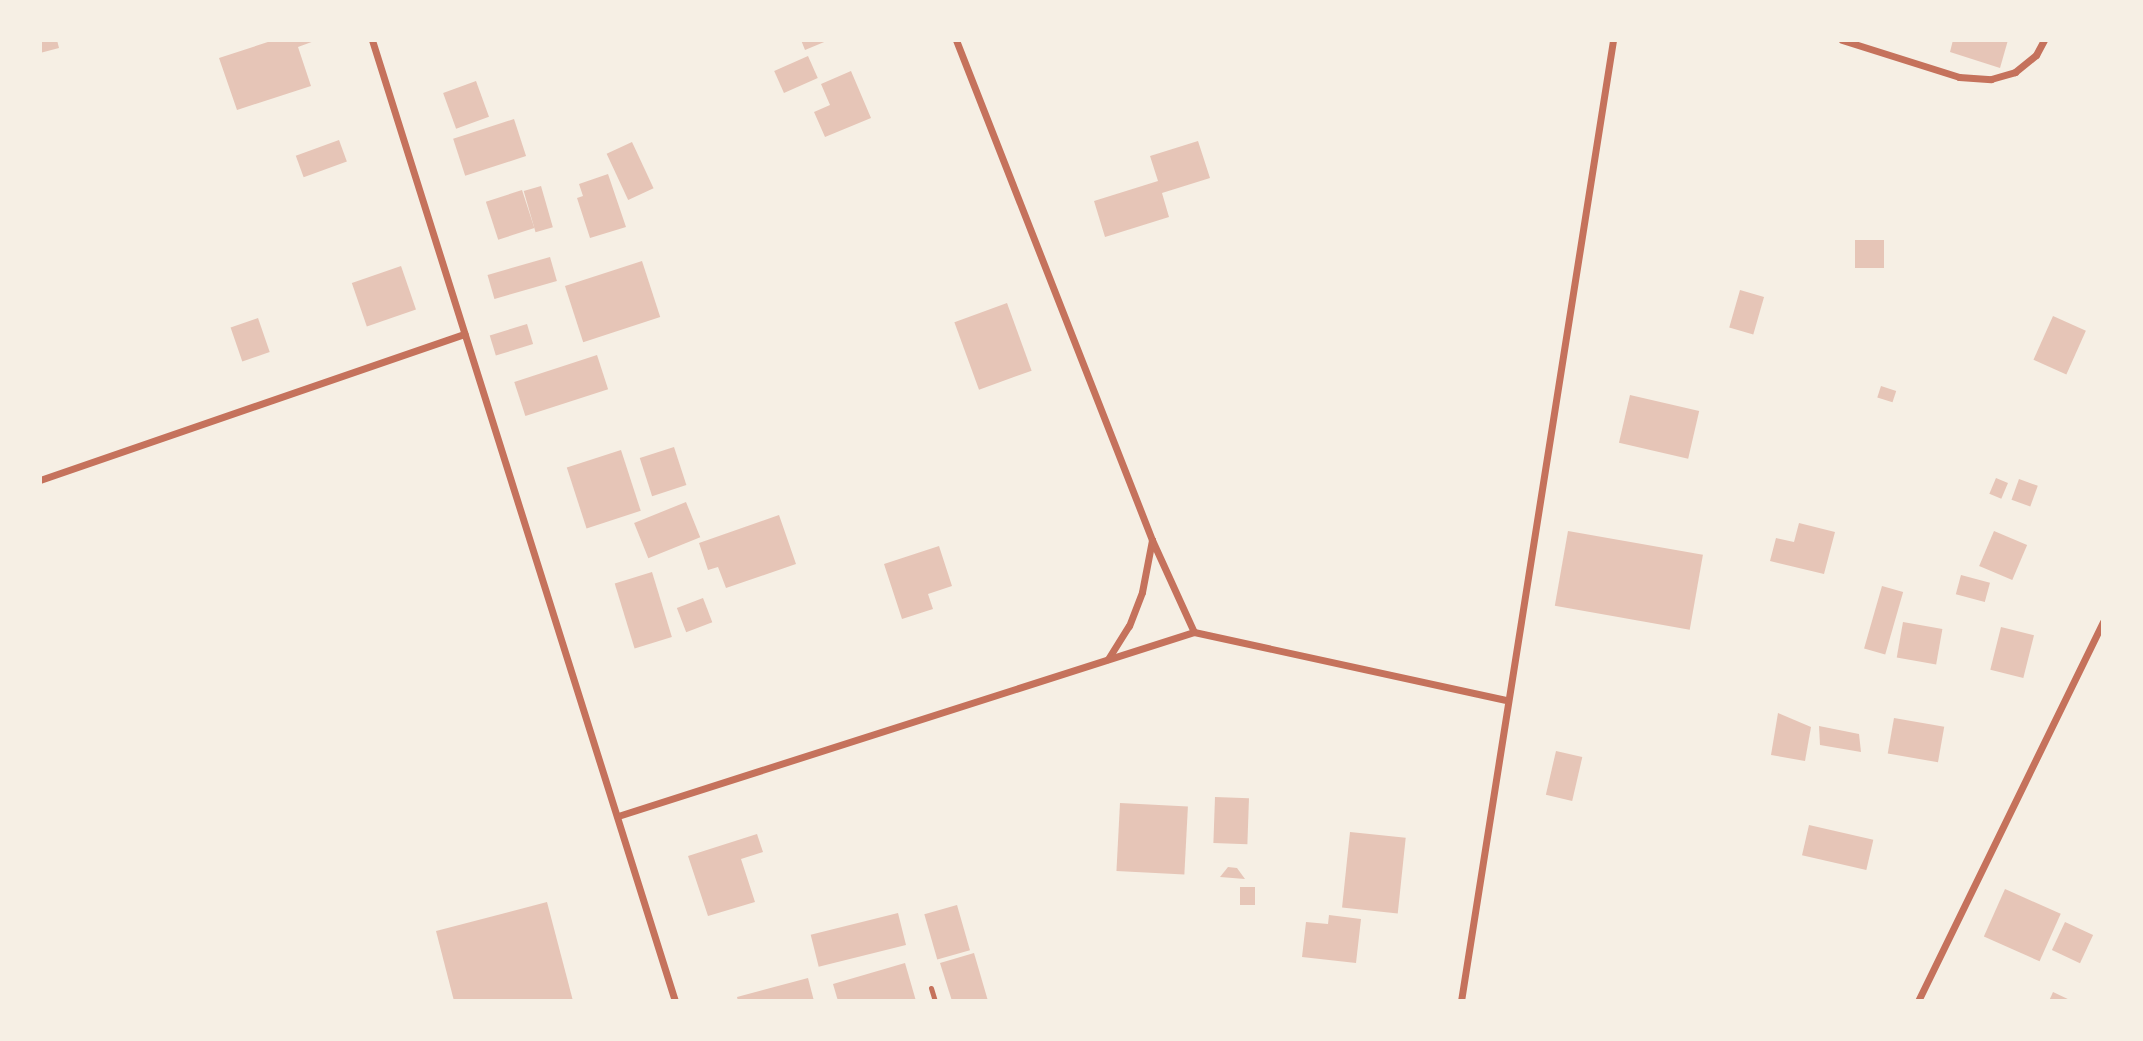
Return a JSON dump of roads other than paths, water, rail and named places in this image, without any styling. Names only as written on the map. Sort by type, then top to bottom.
[{"type":"street","points":[[372,40],[675,1001]]},
{"type":"street","points":[[956,40],[1152,540],[1194,632]]},
{"type":"street","points":[[1461,1001],[1505,700],[1613,40]]},
{"type":"street","points":[[1842,40],[1959,77],[1991,79],[2015,72],[2036,55],[2043,40]]},
{"type":"street","points":[[40,480],[465,334]]},
{"type":"street","points":[[1108,659],[1142,592],[1152,540]]},
{"type":"street","points":[[1919,1001],[2103,622]]},
{"type":"street","points":[[618,816],[1194,632],[1505,700]]},
{"type":"lane","points":[[932,988],[935,1001]]}]
